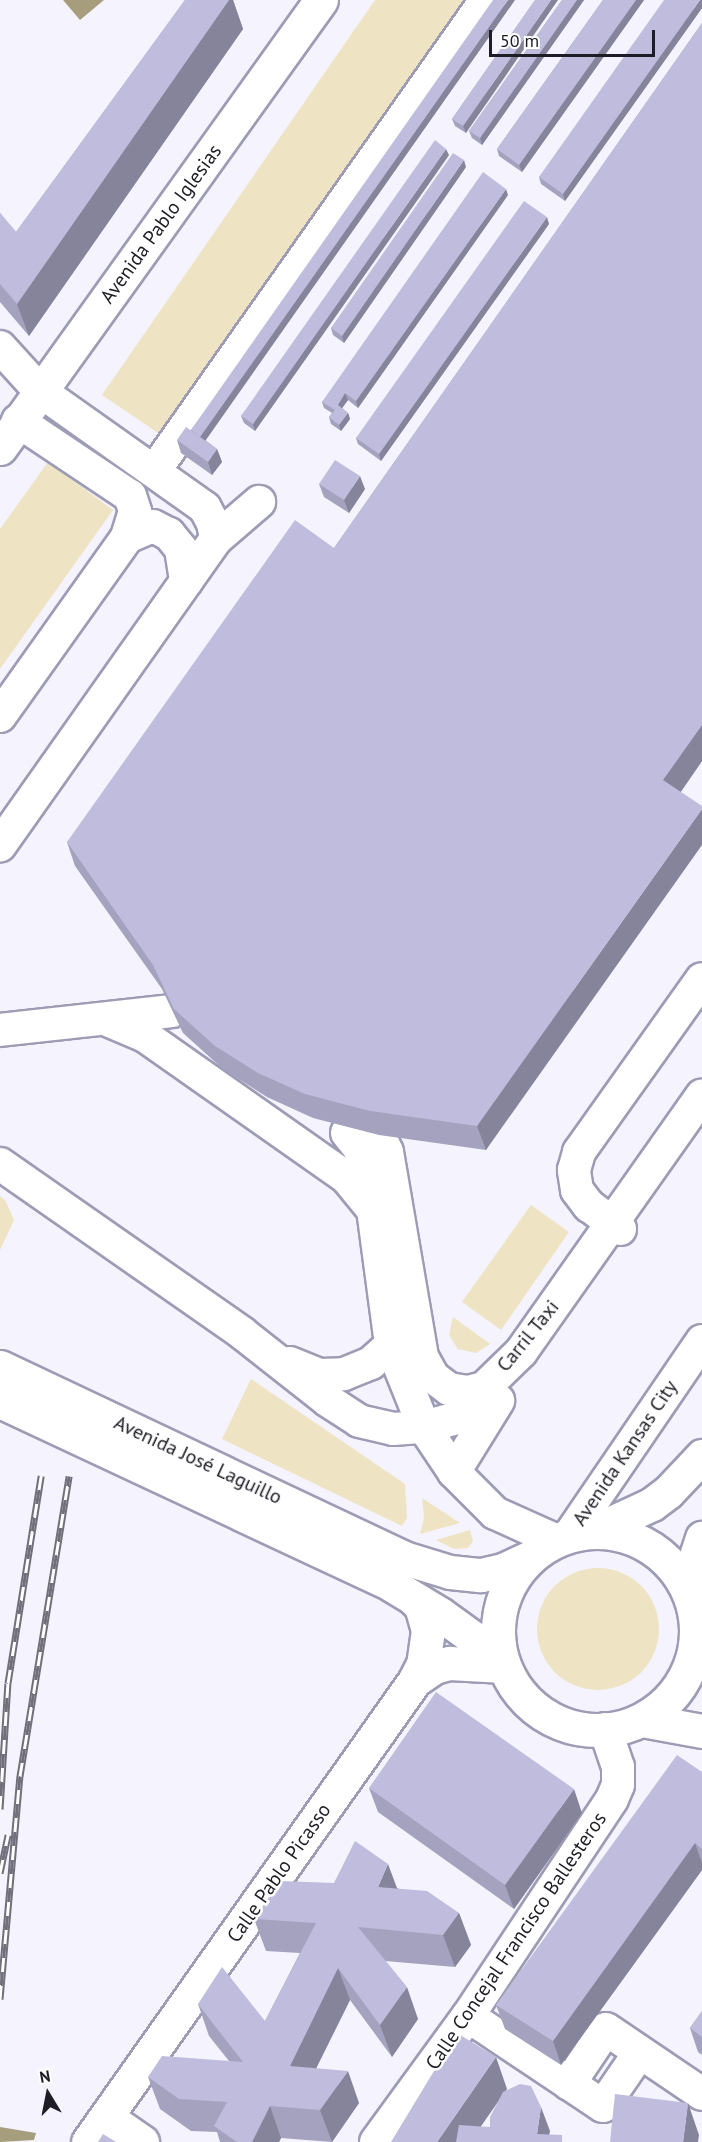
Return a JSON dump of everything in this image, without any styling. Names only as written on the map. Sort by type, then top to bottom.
[{"type":"main road","name":"Avenida Pablo Iglesias","points":[[0,448],[321,0]]},
{"type":"main road","name":"Avenida José Laguillo","points":[[0,1367],[389,1567]]},
{"type":"main road","name":"Avenida José Laguillo","points":[[0,1401],[389,1567]]},
{"type":"main road","name":"Avenida Kansas City","points":[[561,1541],[628,1517],[652,1504],[675,1485],[702,1456]]},
{"type":"main road","points":[[389,1567],[481,1575],[502,1570],[561,1541],[618,1534],[645,1543],[661,1554],[675,1567],[698,1606]]},
{"type":"main road","points":[[561,1541],[509,1584],[502,1600],[497,1623],[502,1662],[514,1685],[527,1702],[544,1715],[574,1727],[605,1729],[626,1726],[642,1720],[666,1703],[685,1679],[693,1660],[698,1606],[697,1553],[702,1538]]},
{"type":"main road","points":[[389,1567],[421,1606],[428,1630],[423,1664],[415,1680]]},
{"type":"main road","points":[[413,1598],[440,1614],[502,1662]]},
{"type":"main road","name":"Calle Pablo Picasso","points":[[98,2129],[415,1680],[434,1667],[449,1663],[502,1662]]},
{"type":"main road","points":[[642,1720],[702,1731]]},
{"type":"street","points":[[155,470],[486,0]]},
{"type":"street","points":[[0,347],[40,391],[206,508],[216,539]]},
{"type":"street","points":[[0,716],[127,537],[135,511],[130,496],[18,421]]},
{"type":"street","points":[[0,844],[216,539],[250,496],[206,508]]},
{"type":"street","points":[[127,537],[153,526],[169,534],[181,549],[186,582]]},
{"type":"street","points":[[617,1226],[589,1206],[577,1190],[574,1170],[579,1152],[702,979]]},
{"type":"street","points":[[4,1031],[172,1011]]},
{"type":"street","points":[[105,1018],[145,1036],[347,1178],[375,1211]]},
{"type":"street","name":"Carril Taxi","points":[[381,1139],[387,1152],[422,1357],[433,1377],[449,1389],[468,1392],[484,1388],[521,1352],[617,1226],[702,1095]]},
{"type":"street","points":[[454,1472],[493,1408],[617,1226],[702,1113]]},
{"type":"street","points":[[347,1133],[359,1148],[368,1172],[391,1345],[424,1427],[454,1472],[495,1513],[561,1541]]},
{"type":"street","points":[[0,1164],[272,1356],[327,1400],[359,1421],[393,1429],[424,1427],[493,1408]]},
{"type":"street","name":"Avenida Kansas City","points":[[561,1541],[702,1341]]},
{"type":"street","points":[[272,1356],[320,1375],[344,1374],[371,1363],[391,1345]]},
{"type":"street","name":"Calle Concejal Francisco Ballesteros","points":[[376,2142],[468,2016],[612,1799],[618,1785],[618,1767],[605,1729]]},
{"type":"street","points":[[468,2016],[603,2106],[640,2052],[702,2094]]},
{"type":"street","points":[[98,2129],[143,2142]]},
{"type":"shaded area","points":[[63,0],[104,0],[80,20]]},
{"type":"shaded area","points":[[375,0],[476,0],[167,439],[102,395]]},
{"type":"shaded area","points":[[48,462],[113,510],[0,669],[0,529]]},
{"type":"shaded area","points":[[0,1196],[5,1200],[14,1220],[0,1250]]},
{"type":"shaded area","points":[[531,1205],[569,1232],[501,1330],[462,1302]]},
{"type":"shaded area","points":[[453,1317],[490,1344],[476,1353],[458,1349],[449,1335]]},
{"type":"shaded area","points":[[251,1379],[405,1484],[407,1518],[402,1526],[222,1439]]},
{"type":"shaded area","points":[[422,1498],[460,1523],[420,1534],[424,1518]]},
{"type":"shaded area","points":[[470,1530],[473,1541],[468,1548],[454,1549],[436,1540]]},
{"type":"shaded area","points":[[598,1568],[622,1572],[641,1586],[655,1605],[659,1629],[655,1653],[641,1672],[622,1686],[598,1690],[574,1686],[555,1672],[541,1653],[537,1629],[541,1605],[555,1586],[574,1572]]},
{"type":"shaded area","points":[[0,2127],[36,2133],[34,2140],[0,2142]]},
{"type":"building","points":[[185,0],[229,0],[17,304],[0,284],[0,213],[16,232]]},
{"type":"building","points":[[493,0],[508,0],[200,437],[191,430]]},
{"type":"building","points":[[535,0],[551,0],[463,126],[452,119]]},
{"type":"building","points":[[562,0],[577,0],[480,138],[469,131]]},
{"type":"building","points":[[603,0],[636,0],[519,165],[497,149]]},
{"type":"building","points":[[664,0],[700,0],[563,194],[539,177]]},
{"type":"building","points":[[702,23],[702,725],[663,780],[702,806],[702,809],[477,1126],[370,1111],[305,1094],[258,1073],[215,1046],[174,1009],[153,965],[67,842],[295,520],[334,548]]},
{"type":"building","points":[[435,140],[446,149],[253,424],[241,416]]},
{"type":"building","points":[[453,153],[464,160],[342,336],[331,328]]},
{"type":"building","points":[[483,172],[506,189],[356,401],[345,393],[338,405],[348,413],[339,425],[329,417],[335,410],[322,402]]},
{"type":"building","points":[[524,201],[547,217],[379,454],[356,438]]},
{"type":"building","points":[[186,427],[217,449],[208,462],[177,440]]},
{"type":"building","points":[[335,460],[360,476],[344,500],[319,484]]},
{"type":"building","points":[[436,1692],[574,1789],[505,1885],[369,1788]]},
{"type":"building","points":[[677,1755],[702,1772],[702,1849],[695,1843],[553,2041],[496,2005]]},
{"type":"building","points":[[355,1841],[388,1864],[378,1887],[427,1891],[459,1913],[443,1935],[358,1927],[407,1987],[380,2025],[338,1968],[290,2066],[348,2071],[320,2110],[270,2106],[252,2142],[237,2142],[214,2126],[227,2102],[179,2099],[148,2077],[162,2056],[243,2062],[198,2004],[222,1967],[265,2021],[316,1923],[254,1919],[280,1881],[334,1883]]},
{"type":"building","points":[[702,2011],[702,2037],[690,2028]]},
{"type":"building","points":[[457,2033],[496,2057],[437,2142],[391,2142]]},
{"type":"building","points":[[520,2084],[531,2086],[541,2107],[537,2134],[562,2135],[562,2142],[456,2142],[459,2125],[490,2127],[490,2117],[503,2092]]},
{"type":"building","points":[[615,2094],[688,2103],[683,2142],[610,2142]]},
{"type":"building","points":[[103,2134],[116,2142],[98,2142]]},
{"type":"railway","points":[[0,1809],[8,1683],[41,1476]]},
{"type":"railway","points":[[0,1999],[20,1776],[69,1476]]},
{"type":"railway","points":[[0,1873],[8,1835]]}]
